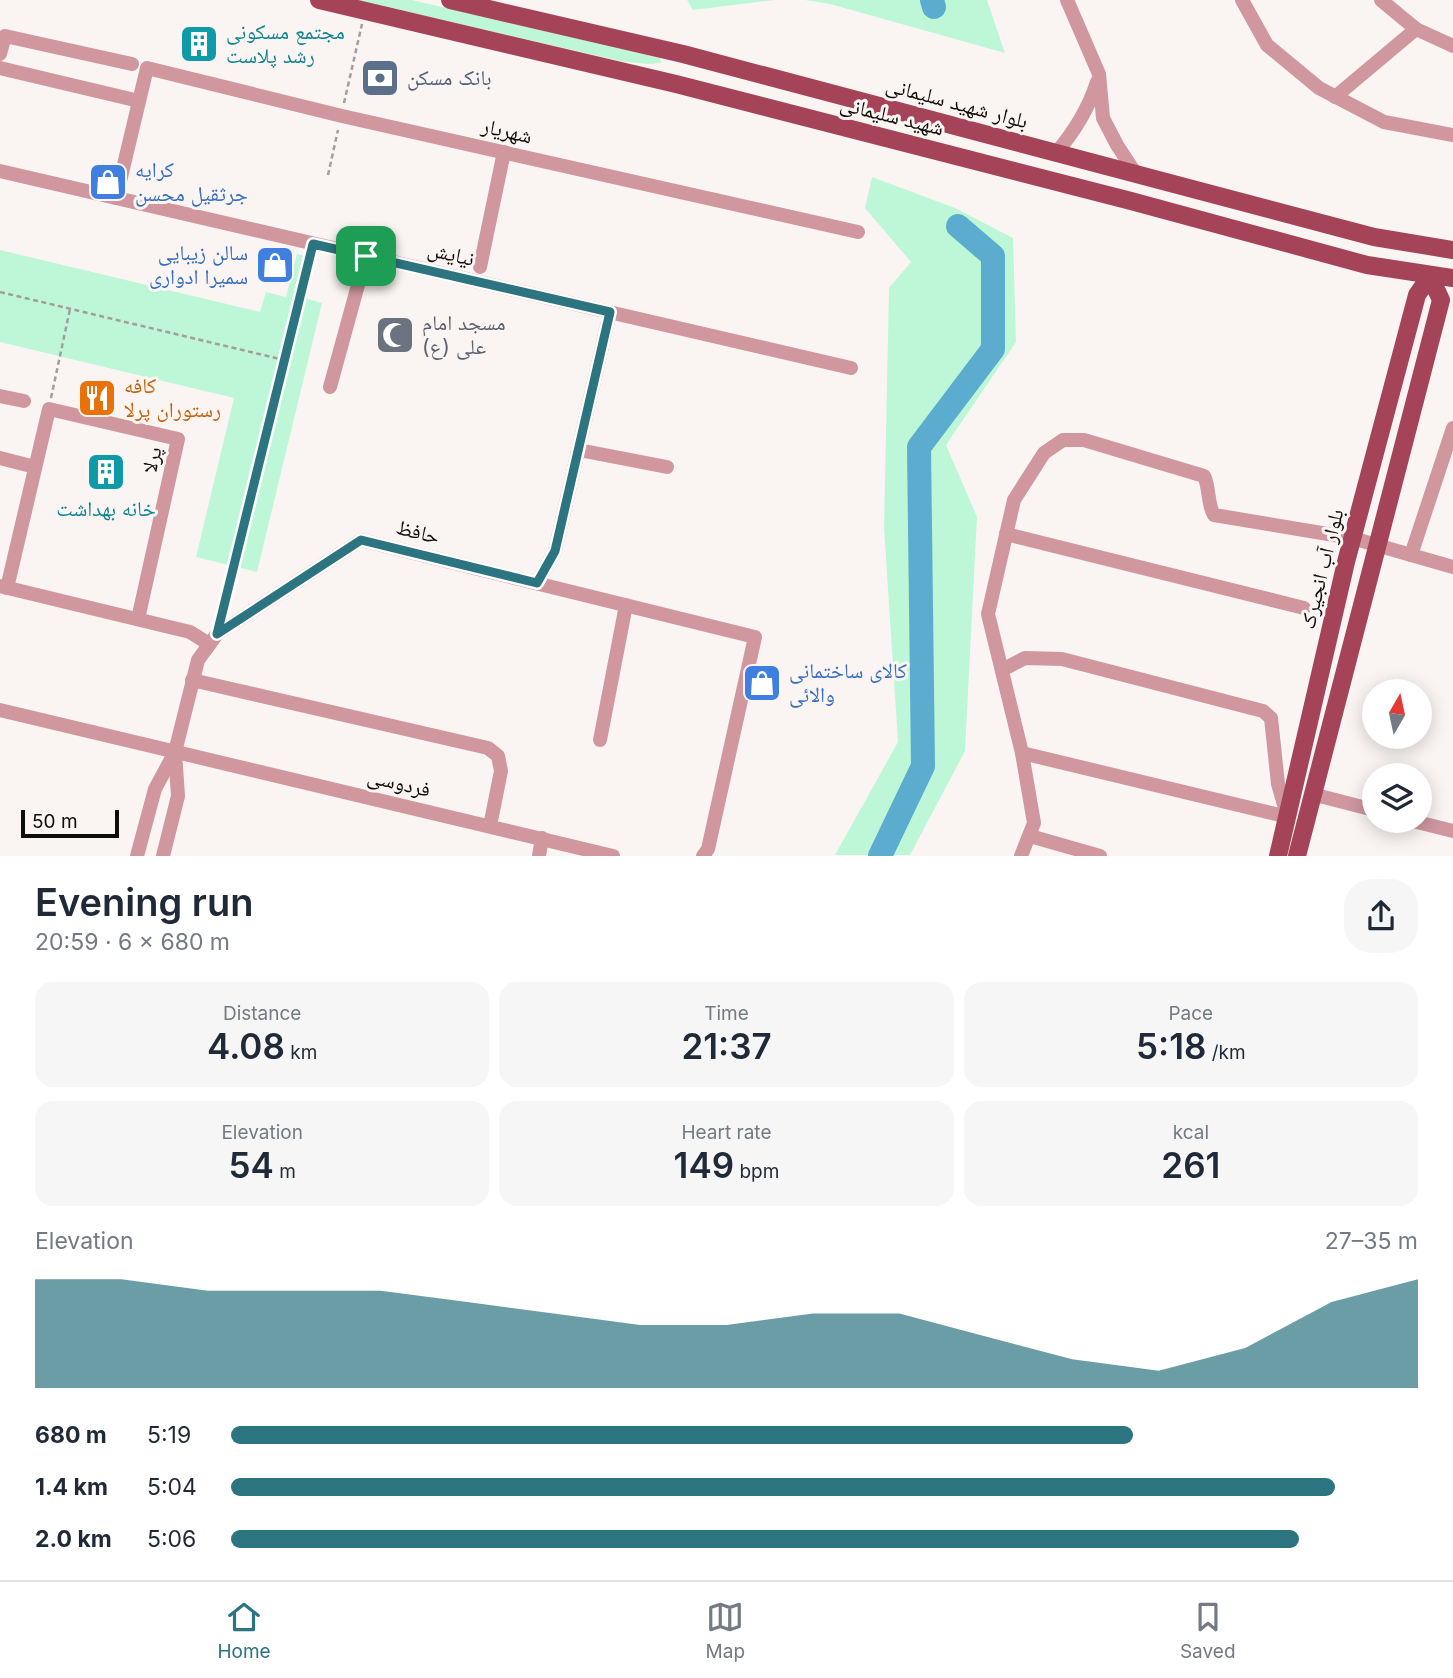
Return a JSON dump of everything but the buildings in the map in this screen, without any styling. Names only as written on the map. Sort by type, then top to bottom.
[{"type":"main road","name":"شهید سلیمانی","points":[[318,0],[676,84],[1117,197],[1367,265],[1453,278]]},
{"type":"main road","name":"بلوار شهید سلیمانی","points":[[450,0],[683,54],[1374,237],[1453,250]]},
{"type":"main road","points":[[676,84],[683,54]]},
{"type":"main road","points":[[1297,856],[1377,545],[1444,305],[1430,276]]},
{"type":"main road","name":"بلوار آب انجیرک","points":[[1278,856],[1352,538],[1415,302],[1430,276]]},
{"type":"main road","points":[[1415,302],[1444,305]]},
{"type":"street","points":[[1067,0],[1099,74],[1103,118],[1116,145],[1136,174]]},
{"type":"street","points":[[1241,0],[1267,45],[1319,88],[1384,122],[1453,135]]},
{"type":"street","points":[[1381,0],[1416,29],[1453,46]]},
{"type":"street","points":[[1335,97],[1416,29]]},
{"type":"street","name":"شهریار","points":[[0,54],[5,36],[342,116],[858,232]]},
{"type":"street","points":[[116,198],[139,101],[140,66]]},
{"type":"street","points":[[0,68],[139,101]]},
{"type":"street","points":[[1056,153],[1077,128],[1091,101],[1099,74]]},
{"type":"street","points":[[480,267],[505,152]]},
{"type":"street","name":"نیایش","points":[[0,171],[851,368]]},
{"type":"street","points":[[330,387],[366,256]]},
{"type":"street","points":[[537,583],[555,551],[610,312]]},
{"type":"street","points":[[0,396],[24,401]]},
{"type":"street","points":[[48,409],[3,587],[213,639],[198,660],[175,752],[155,789],[137,856]]},
{"type":"street","name":"پرلا","points":[[48,409],[178,439],[138,619]]},
{"type":"street","points":[[1411,555],[1453,428]]},
{"type":"street","points":[[1021,856],[1034,822],[1022,753],[988,614],[1014,500],[1044,453],[1063,440],[1084,440],[1204,476],[1209,486],[1211,510],[1214,515],[1352,538],[1453,567]]},
{"type":"street","points":[[579,450],[667,467]]},
{"type":"street","points":[[0,458],[35,467]]},
{"type":"street","points":[[1006,534],[1304,608]]},
{"type":"street","name":"حافظ","points":[[213,639],[361,540],[755,637],[708,849],[703,856]]},
{"type":"street","points":[[600,740],[626,605]]},
{"type":"street","points":[[1002,670],[1025,658],[1062,659],[1263,711],[1270,718],[1278,784],[1288,817]]},
{"type":"street","points":[[192,680],[488,748],[498,756],[501,771],[490,826]]},
{"type":"street","name":"فردوسی","points":[[0,710],[613,856]]},
{"type":"street","points":[[163,856],[178,796],[175,752]]},
{"type":"street","points":[[1022,753],[1288,817]]},
{"type":"street","points":[[155,789],[164,785],[173,787],[178,796]]},
{"type":"street","points":[[1312,794],[1362,807]]},
{"type":"street","points":[[1432,826],[1453,831]]},
{"type":"street","points":[[1030,836],[1100,856]]},
{"type":"street","points":[[539,856],[542,838]]},
{"type":"path","points":[[328,174],[365,11]]},
{"type":"path","points":[[213,639],[313,244]]},
{"type":"path","points":[[0,292],[284,360]]},
{"type":"path","points":[[48,409],[70,309]]},
{"type":"green space","points":[[357,0],[412,0],[660,58],[661,63],[620,61]]},
{"type":"green space","points":[[687,0],[775,0],[693,10]]},
{"type":"green space","points":[[805,0],[987,0],[1005,53],[830,4]]},
{"type":"green space","points":[[872,177],[955,208],[1013,238],[1016,342],[946,445],[977,517],[965,751],[910,855],[835,855],[898,742],[884,528],[889,288],[911,262],[865,208]]},
{"type":"green space","points":[[0,250],[260,312],[266,292],[286,297],[297,254],[314,258],[304,298],[322,303],[257,572],[196,557],[234,398],[0,342]]},
{"type":"waterway","points":[[932,0],[934,7]]},
{"type":"waterway","points":[[880,856],[923,766],[919,447],[993,349],[993,256],[958,226]]},
{"type":"place","name":"مجتمع مسکونی رشد پلاست","points":[[199,44]]},
{"type":"place","name":"بانک مسکن","points":[[380,78]]},
{"type":"place","name":"کرایه جرثقیل محسن","points":[[108,182]]},
{"type":"place","name":"سالن زیبایی سمیرا ادواری","points":[[275,265]]},
{"type":"place","name":"مسجد امام علی (ع)","points":[[395,335]]},
{"type":"place","name":"کافه رستوران پرلا","points":[[97,398]]},
{"type":"place","name":"خانه بهداشت","points":[[106,472]]},
{"type":"place","name":"کالای ساختمانی والائی","points":[[762,683]]},
{"type":"route","points":[[313,244],[366,256],[610,312],[555,551],[537,583],[361,540],[217,634],[313,244]]}]
